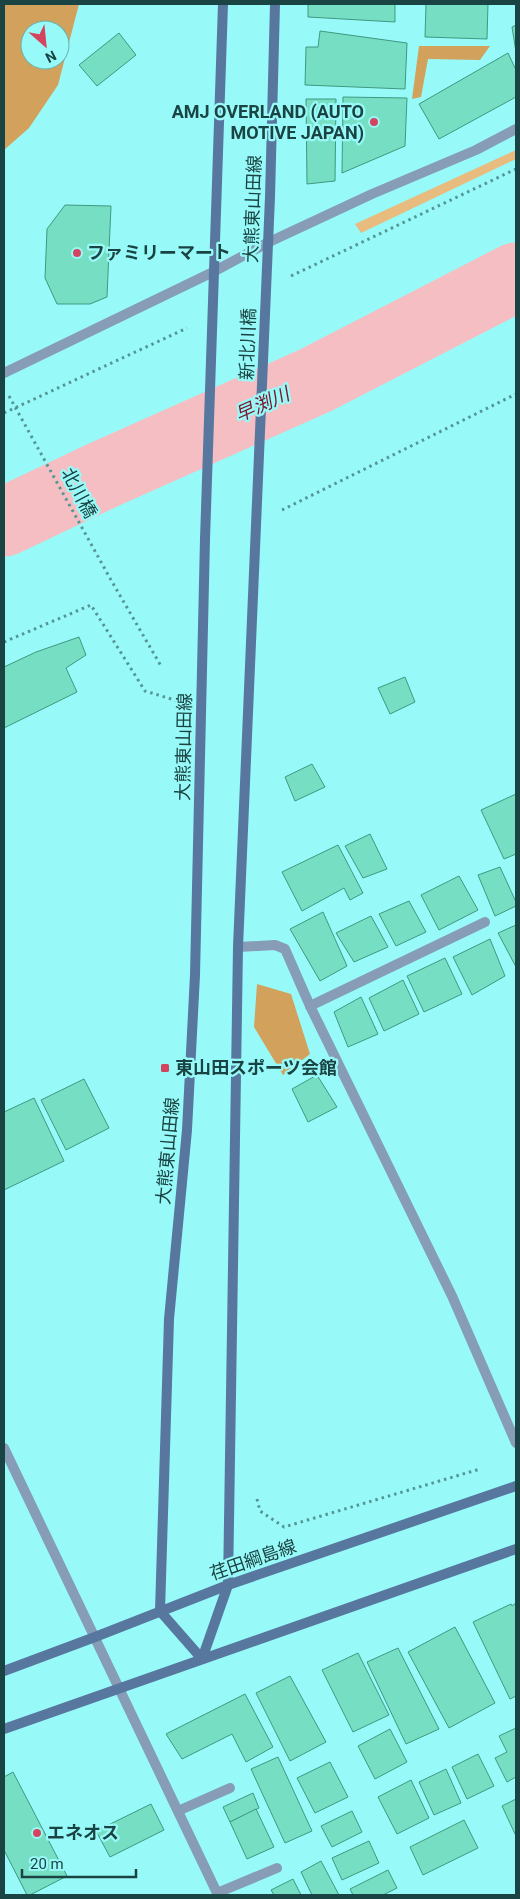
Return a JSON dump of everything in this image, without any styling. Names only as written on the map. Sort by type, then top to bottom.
[{"type":"street","points":[[213,321],[213,272],[223,4]]},
{"type":"street","name":"大熊東山田線","points":[[266,292],[275,4]]},
{"type":"street","points":[[4,373],[213,272],[267,243],[372,194],[476,150],[516,128]]},
{"type":"street","name":"新北川橋","points":[[257,518],[266,292]]},
{"type":"street","name":"新北川橋","points":[[205,540],[213,321]]},
{"type":"street","points":[[202,1659],[228,1585],[238,947],[257,518]]},
{"type":"street","name":"大熊東山田線","points":[[160,1611],[169,1319],[187,1130],[194,985],[205,540]]},
{"type":"street","points":[[310,1006],[485,922]]},
{"type":"street","points":[[238,947],[275,945],[285,949],[310,1006],[452,1296],[516,1443]]},
{"type":"street","points":[[4,1448],[218,1894],[277,1868]]},
{"type":"street","name":"荏田綱島線","points":[[4,1671],[228,1585],[516,1486]]},
{"type":"street","points":[[4,1729],[516,1549]]},
{"type":"street","points":[[160,1611],[202,1659]]},
{"type":"street","points":[[178,1811],[230,1788]]},
{"type":"path","points":[[266,292],[516,169]]},
{"type":"path","points":[[4,413],[213,321]]},
{"type":"path","name":"北川橋","points":[[8,393],[14,407],[24,420],[111,580],[161,666]]},
{"type":"path","points":[[257,518],[516,394]]},
{"type":"path","points":[[4,642],[91,605],[145,691],[202,709]]},
{"type":"path","points":[[255,1492],[260,1511],[284,1527],[486,1467]]},
{"type":"shaded area","points":[[4,4],[79,4],[70,39],[70,20],[20,20],[20,70],[62,70],[58,85],[29,128],[4,150]]},
{"type":"shaded area","points":[[419,46],[490,46],[480,60],[428,59],[421,97],[412,99]]},
{"type":"shaded area","points":[[516,150],[516,159],[361,233],[355,224]]},
{"type":"shaded area","points":[[257,984],[291,994],[310,1054],[283,1075],[254,1027]]},
{"type":"building","points":[[308,4],[395,4],[395,22],[308,17]]},
{"type":"building","points":[[426,4],[488,4],[487,39],[425,37]]},
{"type":"building","points":[[516,25],[516,52],[512,27]]},
{"type":"building","points":[[320,31],[407,43],[405,89],[305,85],[306,47],[318,47]]},
{"type":"building","points":[[119,33],[136,55],[97,86],[79,65]]},
{"type":"building","points":[[508,53],[516,70],[516,97],[439,139],[419,104]]},
{"type":"building","name":"AMJ OVERLAND (AUTO MOTIVE JAPAN)","points":[[343,97],[407,98],[405,146],[342,173]]},
{"type":"building","name":"AMJ OVERLAND (AUTO MOTIVE JAPAN)","points":[[306,99],[336,99],[335,181],[307,184]]},
{"type":"building","name":"ファミリーマート","points":[[65,205],[111,206],[107,297],[90,304],[57,304],[45,278],[47,229]]},
{"type":"building","points":[[79,637],[86,655],[66,668],[77,692],[4,728],[4,667],[36,652]]},
{"type":"building","points":[[405,677],[415,702],[390,714],[378,688]]},
{"type":"building","points":[[312,764],[325,787],[295,801],[285,777]]},
{"type":"building","points":[[516,794],[516,854],[504,859],[481,810]]},
{"type":"building","points":[[370,834],[387,869],[363,878],[345,846]]},
{"type":"building","points":[[338,845],[363,893],[350,900],[344,888],[302,911],[282,872]]},
{"type":"building","points":[[500,867],[516,902],[516,906],[495,916],[478,875]]},
{"type":"building","points":[[459,876],[478,910],[439,930],[421,895]]},
{"type":"building","points":[[409,901],[426,932],[396,946],[379,914]]},
{"type":"building","points":[[323,912],[347,966],[320,981],[290,929]]},
{"type":"building","points":[[371,916],[388,947],[354,962],[336,933]]},
{"type":"building","points":[[516,925],[516,967],[498,933]]},
{"type":"building","points":[[490,939],[505,976],[472,995],[453,957]]},
{"type":"building","points":[[445,958],[462,994],[424,1012],[407,976]]},
{"type":"building","points":[[403,980],[419,1014],[384,1031],[369,998]]},
{"type":"building","points":[[361,997],[378,1034],[348,1047],[334,1012]]},
{"type":"building","points":[[317,1075],[337,1107],[308,1122],[292,1089]]},
{"type":"building","points":[[84,1079],[109,1128],[66,1150],[41,1100]]},
{"type":"building","points":[[34,1098],[64,1161],[4,1190],[4,1112]]},
{"type":"building","points":[[516,1603],[516,1696],[510,1699],[473,1622]]},
{"type":"building","points":[[455,1627],[495,1703],[449,1728],[408,1652]]},
{"type":"building","points":[[398,1648],[439,1729],[406,1744],[367,1662]]},
{"type":"building","points":[[358,1653],[389,1715],[353,1732],[322,1670]]},
{"type":"building","points":[[290,1676],[326,1742],[290,1761],[256,1693]]},
{"type":"building","points":[[245,1694],[273,1747],[246,1762],[232,1734],[182,1759],[166,1734]]},
{"type":"building","points":[[516,1728],[516,1777],[507,1782],[495,1758],[507,1752],[499,1736]]},
{"type":"building","points":[[390,1729],[407,1762],[375,1779],[358,1746]]},
{"type":"building","points":[[478,1754],[494,1786],[467,1799],[452,1767]]},
{"type":"building","points":[[278,1757],[312,1831],[285,1843],[251,1769]]},
{"type":"building","points":[[330,1762],[348,1797],[315,1813],[297,1778]]},
{"type":"building","points":[[446,1769],[461,1803],[434,1815],[419,1782]]},
{"type":"building","points":[[13,1772],[67,1876],[30,1895],[27,1895],[4,1850],[4,1777]]},
{"type":"building","points":[[411,1780],[429,1818],[397,1834],[378,1797]]},
{"type":"building","points":[[253,1793],[259,1808],[230,1822],[223,1807]]},
{"type":"building","points":[[516,1799],[516,1836],[502,1806]]},
{"type":"building","points":[[151,1804],[164,1830],[110,1857],[96,1831]]},
{"type":"building","points":[[256,1809],[274,1847],[247,1859],[230,1822]]},
{"type":"building","points":[[352,1811],[362,1832],[332,1847],[321,1826]]},
{"type":"building","points":[[464,1820],[478,1848],[423,1875],[410,1847]]},
{"type":"building","points":[[369,1841],[379,1863],[342,1880],[332,1858]]},
{"type":"building","points":[[321,1861],[339,1895],[312,1895],[301,1872]]},
{"type":"building","points":[[388,1870],[397,1888],[383,1895],[353,1895],[350,1889]]},
{"type":"building","points":[[293,1879],[301,1895],[274,1895],[271,1890]]},
{"type":"waterway","name":"早渕川","points":[[4,522],[103,475],[316,380],[516,277]]},
{"type":"place","name":"AMJ OVERLAND (AUTO MOTIVE JAPAN)","points":[[374,122]]},
{"type":"place","name":"ファミリーマート","points":[[77,253]]},
{"type":"place","name":"東山田スポーツ会館","points":[[165,1068]]},
{"type":"place","name":"エネオス","points":[[37,1833]]}]
